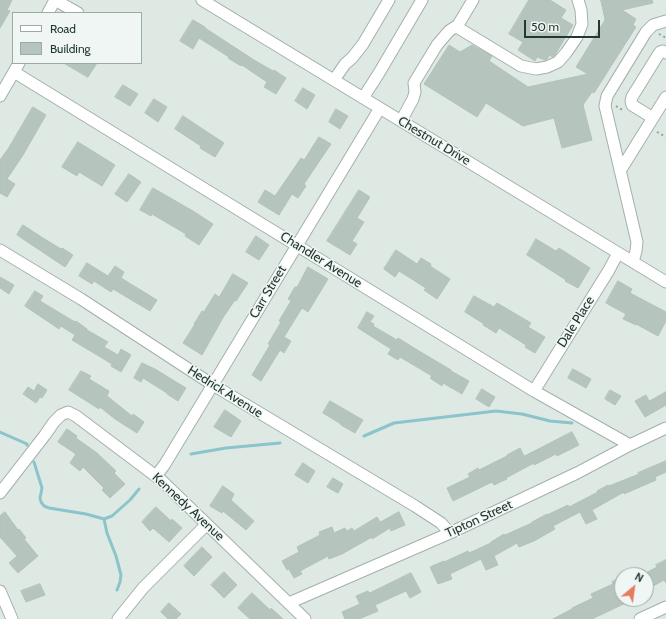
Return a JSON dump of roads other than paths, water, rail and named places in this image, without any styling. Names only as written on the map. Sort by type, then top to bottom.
[{"type":"street","points":[[49,12],[55,0],[76,12]]},
{"type":"street","name":"Chestnut Drive","points":[[202,0],[666,282]]},
{"type":"street","points":[[334,80],[345,64],[363,44],[388,0]]},
{"type":"street","points":[[363,98],[422,0]]},
{"type":"street","points":[[401,121],[413,99],[414,83],[437,45],[449,31],[457,26],[473,0]]},
{"type":"street","points":[[457,26],[520,66],[536,69],[547,67],[558,62],[577,37],[582,24],[581,10],[578,0]]},
{"type":"street","points":[[633,262],[637,242],[605,106],[611,89],[648,30],[652,25],[666,21]]},
{"type":"street","points":[[653,118],[632,104],[631,101],[658,54],[663,51],[666,53]]},
{"type":"street","points":[[0,96],[17,68]]},
{"type":"street","name":"Chandler Avenue","points":[[17,68],[296,245],[534,391],[630,445]]},
{"type":"street","points":[[620,171],[666,97]]},
{"type":"street","name":"Carr Street","points":[[156,476],[165,464],[380,108]]},
{"type":"street","name":"Hedrick Avenue","points":[[0,250],[81,299],[212,385],[415,506],[441,523],[450,533]]},
{"type":"street","name":"Dale Place","points":[[534,391],[618,253]]},
{"type":"street","name":"Kennedy Avenue","points":[[0,493],[54,422],[64,412],[68,412],[76,416],[156,476],[289,603],[301,618]]},
{"type":"street","name":"Tipton Street","points":[[289,603],[450,533],[577,473],[666,428]]},
{"type":"street","points":[[118,619],[143,588],[206,525]]},
{"type":"street","points":[[0,591],[12,619]]},
{"type":"street","points":[[640,619],[666,607]]},
{"type":"waterway","points":[[364,436],[394,423],[496,411],[522,414],[550,421],[572,423]]},
{"type":"waterway","points":[[0,432],[27,445]]},
{"type":"waterway","points":[[191,454],[226,448],[280,443]]},
{"type":"waterway","points":[[34,462],[42,488],[40,498],[41,502],[44,506],[49,508],[86,514],[104,519],[112,516],[130,500],[139,489]]},
{"type":"waterway","points":[[104,519],[121,575],[117,590]]}]
